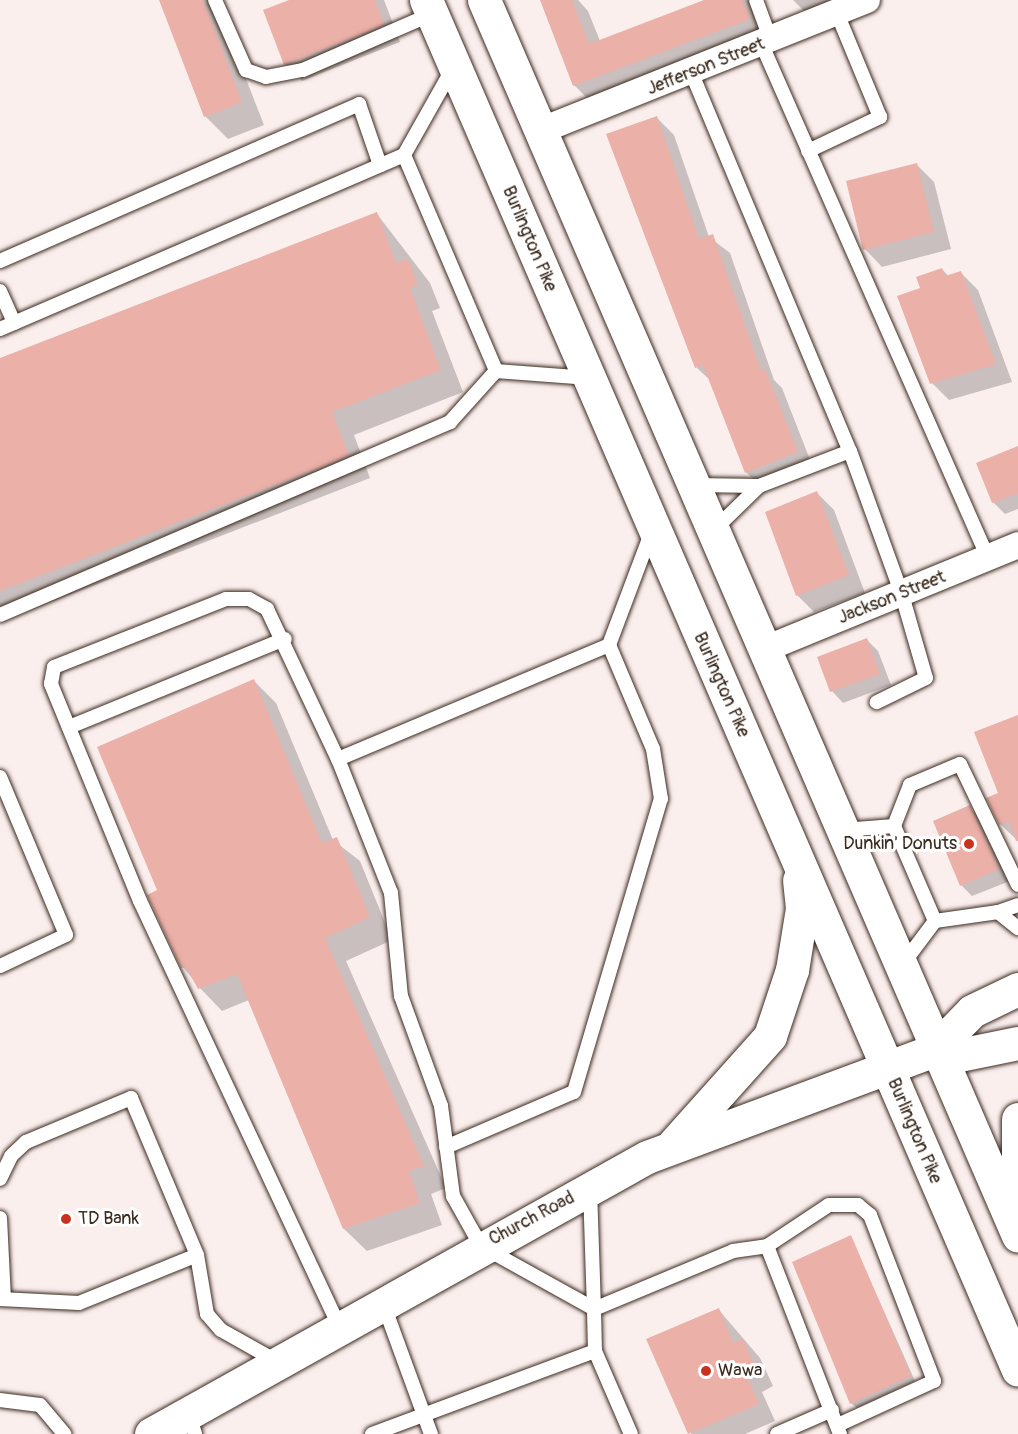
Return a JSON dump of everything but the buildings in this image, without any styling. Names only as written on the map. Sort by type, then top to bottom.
[{"type":"main road","points":[[491,2],[542,130],[715,529],[934,1050],[1018,1236]]},
{"type":"main road","name":"Burlington Pike","points":[[429,7],[652,528],[1018,1370]]},
{"type":"main road","points":[[670,1148],[770,1036],[792,970],[800,918],[797,860]]},
{"type":"main road","points":[[934,1050],[972,1011],[1018,989]]},
{"type":"main road","points":[[934,1050],[959,1055],[1018,1043]]},
{"type":"main road","name":"Church Road","points":[[151,1434],[192,1423],[276,1361],[340,1328],[481,1246],[590,1187],[670,1148],[934,1050]]},
{"type":"main road","points":[[1018,1119],[1018,1202]]},
{"type":"street","name":"Jefferson Street","points":[[542,130],[692,74],[867,0]]},
{"type":"street","name":"Jackson Street","points":[[765,649],[902,595],[1018,545]]},
{"type":"lane","points":[[215,0],[246,69],[266,78],[303,70],[429,7]]},
{"type":"lane","points":[[756,0],[766,43],[808,152],[988,558]]},
{"type":"lane","points":[[808,152],[880,117],[837,13]]},
{"type":"lane","points":[[0,329],[404,155],[454,66]]},
{"type":"lane","points":[[692,74],[849,451],[902,595],[926,678],[877,702]]},
{"type":"lane","points":[[0,261],[359,104],[380,165]]},
{"type":"lane","points":[[404,155],[496,371]]},
{"type":"lane","points":[[0,291],[14,323]]},
{"type":"lane","points":[[496,371],[589,378]]},
{"type":"lane","points":[[0,615],[450,422],[496,371]]},
{"type":"lane","points":[[695,485],[759,486],[849,451]]},
{"type":"lane","points":[[715,529],[759,486]]},
{"type":"lane","points":[[446,1147],[574,1092],[656,829],[661,799],[653,749],[609,645],[652,528]]},
{"type":"lane","points":[[340,1328],[140,901],[51,684],[54,667],[226,599],[249,599],[267,609],[285,639],[338,759],[391,893],[401,996],[441,1106],[453,1196],[481,1246],[594,1309]]},
{"type":"lane","points":[[69,727],[285,639]]},
{"type":"lane","points":[[338,759],[609,645]]},
{"type":"lane","points":[[936,921],[894,826],[910,785],[960,764],[1018,885]]},
{"type":"lane","points":[[0,777],[66,935],[0,966]]},
{"type":"lane","points":[[841,830],[894,826]]},
{"type":"lane","points":[[901,967],[936,921],[998,912],[1018,905]]},
{"type":"lane","points":[[998,912],[1018,928]]},
{"type":"lane","points":[[0,1179],[5,1158],[26,1142],[131,1098],[197,1255],[207,1314],[221,1330],[276,1361]]},
{"type":"lane","points":[[590,1187],[595,1351],[631,1434]]},
{"type":"lane","points":[[594,1309],[733,1251],[766,1246],[829,1205],[858,1205],[870,1215],[934,1382],[839,1430],[766,1246]]},
{"type":"lane","points":[[0,1218],[2,1299],[78,1303],[197,1255]]},
{"type":"lane","points":[[383,1303],[431,1434]]},
{"type":"lane","points":[[372,1434],[595,1351]]},
{"type":"lane","points":[[0,1400],[40,1405],[64,1434]]},
{"type":"lane","points":[[777,1434],[832,1410]]},
{"type":"place","name":"Dunkin' Donuts","points":[[969,844]]},
{"type":"place","name":"TD Bank","points":[[66,1219]]},
{"type":"place","name":"Wawa","points":[[706,1371]]}]
